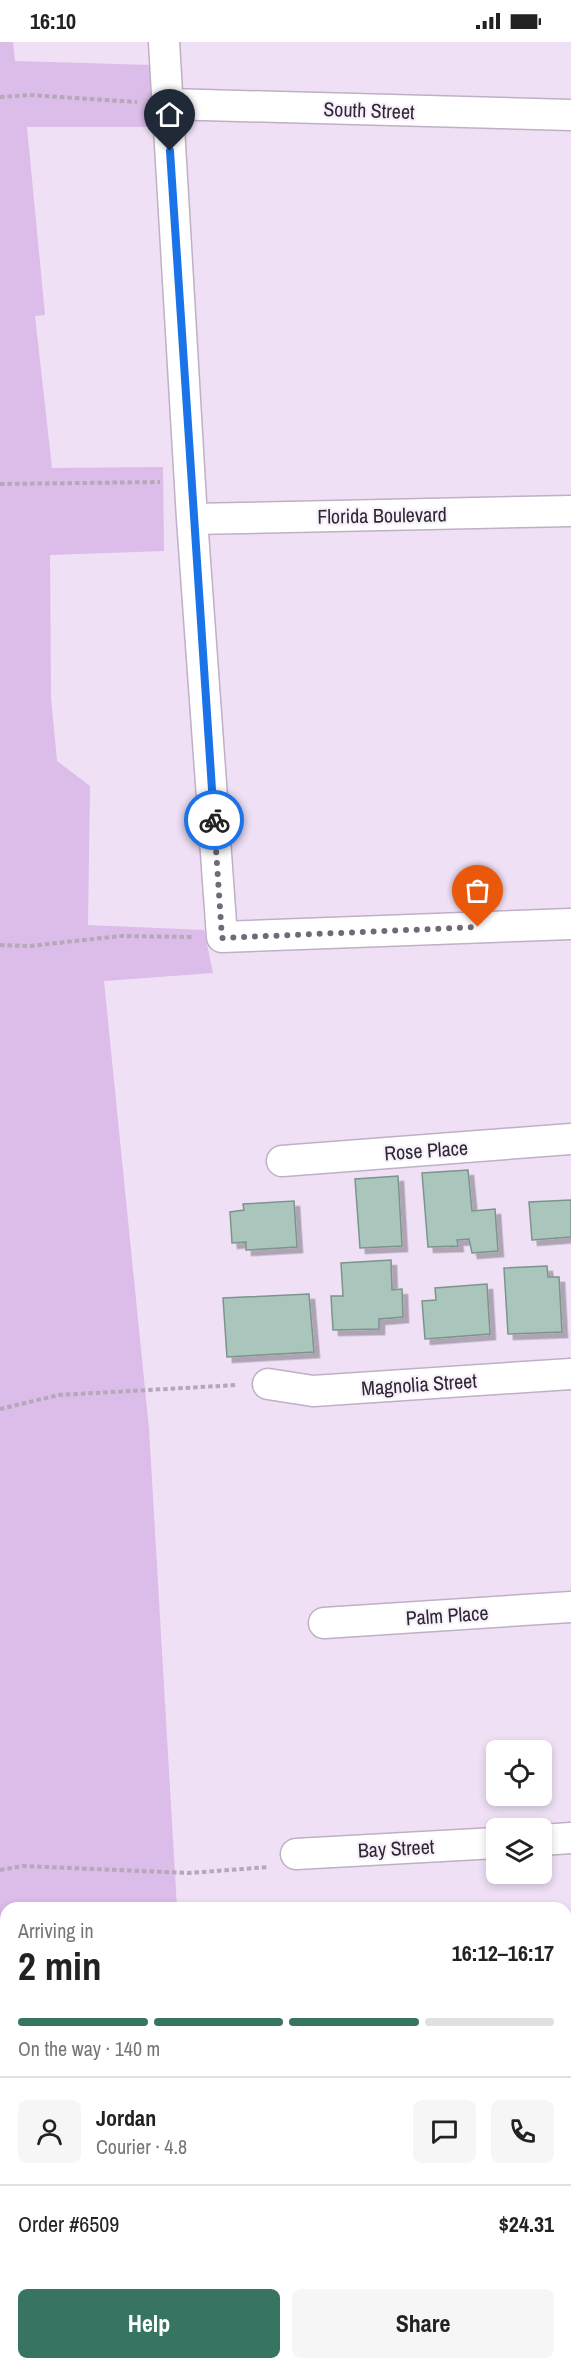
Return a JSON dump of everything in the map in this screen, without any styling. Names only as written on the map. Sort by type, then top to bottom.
[{"type":"street","points":[[164,42],[192,519],[222,938],[571,924]]},
{"type":"street","name":"South Street","points":[[168,104],[571,115]]},
{"type":"street","name":"Florida Boulevard","points":[[192,519],[571,511]]},
{"type":"street","name":"Rose Place","points":[[282,1161],[571,1139]]},
{"type":"street","name":"Magnolia Street","points":[[268,1384],[313,1391],[571,1374]]},
{"type":"street","name":"Palm Place","points":[[324,1623],[571,1607]]},
{"type":"street","points":[[552,1839],[571,1838]]},
{"type":"street","name":"Bay Street","points":[[296,1854],[486,1844]]},
{"type":"path","points":[[0,97],[28,95],[168,104]]},
{"type":"path","points":[[0,484],[191,482]]},
{"type":"path","points":[[0,945],[30,946],[120,936],[222,938]]},
{"type":"path","points":[[0,1409],[59,1395],[268,1384]]},
{"type":"path","points":[[0,1870],[23,1866],[189,1872],[297,1866],[296,1854]]},
{"type":"shaded area","points":[[0,42],[13,42],[15,61],[151,65],[157,127],[27,127],[45,315],[35,316],[52,468],[163,467],[164,551],[50,555],[51,698],[57,761],[90,786],[88,925],[204,930],[213,973],[104,981],[149,1429],[177,1902],[0,1902]]},
{"type":"building","points":[[468,1170],[472,1211],[495,1209],[498,1251],[472,1253],[469,1239],[457,1240],[458,1246],[428,1247],[422,1173]]},
{"type":"building","points":[[398,1176],[402,1246],[360,1248],[355,1179]]},
{"type":"building","points":[[571,1200],[571,1237],[532,1240],[529,1202]]},
{"type":"building","points":[[294,1201],[297,1247],[246,1250],[246,1242],[232,1243],[230,1212],[244,1210],[243,1204]]},
{"type":"building","points":[[391,1260],[392,1290],[402,1289],[403,1317],[379,1319],[379,1329],[333,1330],[331,1296],[343,1296],[341,1263]]},
{"type":"building","points":[[547,1266],[548,1277],[559,1277],[562,1332],[508,1334],[504,1268]]},
{"type":"building","points":[[487,1284],[490,1334],[425,1339],[422,1301],[436,1300],[435,1288]]},
{"type":"building","points":[[309,1294],[314,1352],[227,1357],[223,1298]]},
{"type":"way so far","points":[[214,820],[222,938],[478,927]]},
{"type":"route","points":[[170,151],[192,519],[214,820]]}]
